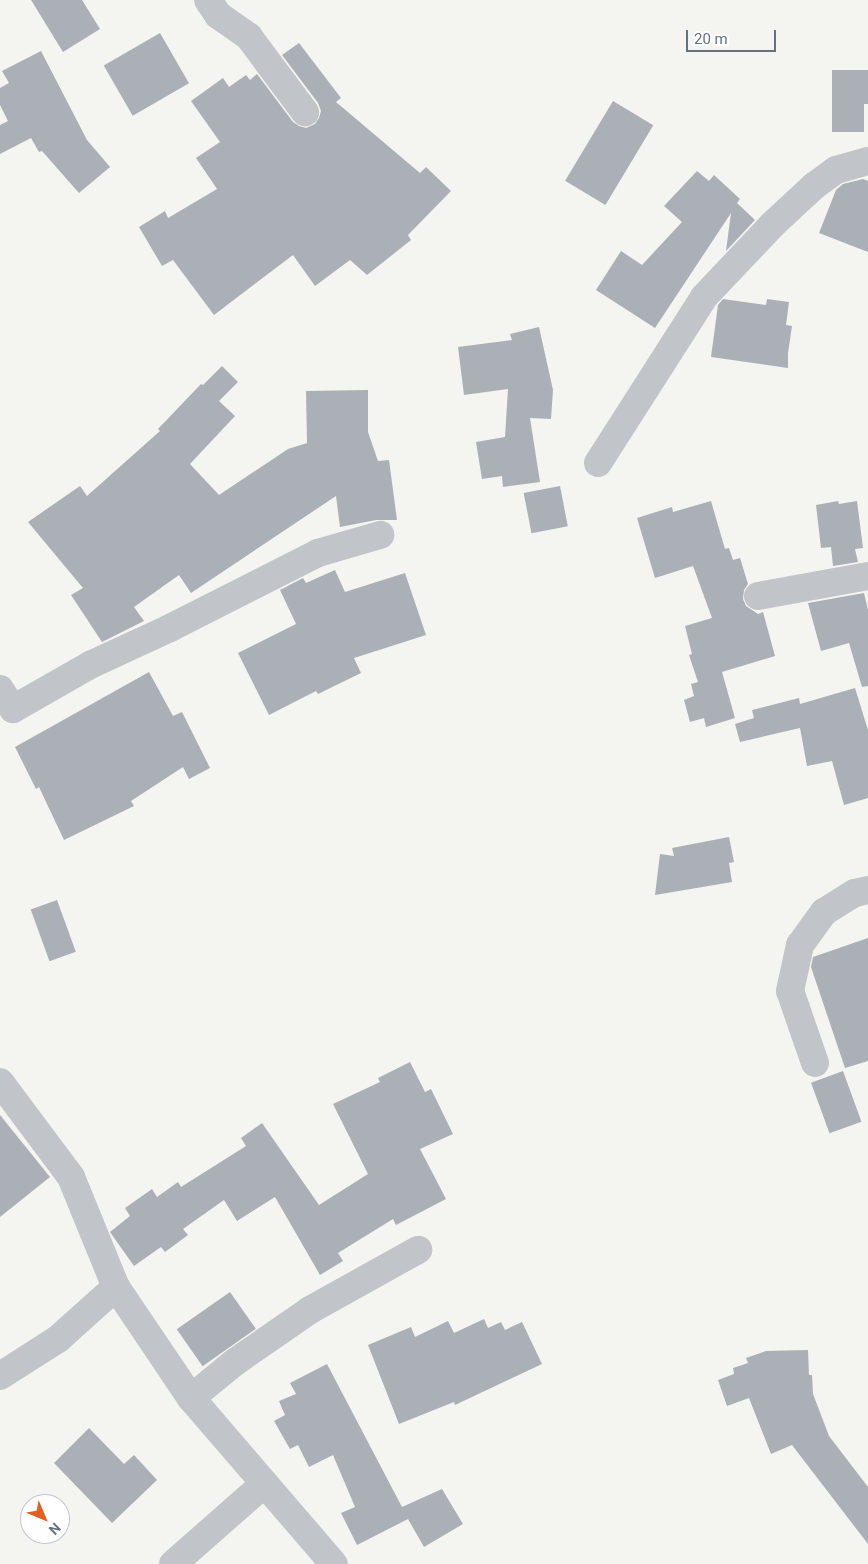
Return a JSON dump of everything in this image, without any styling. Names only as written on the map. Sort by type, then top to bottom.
[{"type":"street","points":[[208,0],[218,15],[249,37],[305,112]]},
{"type":"street","points":[[598,463],[704,298],[772,225],[814,186],[836,170],[868,161]]},
{"type":"street","points":[[0,689],[13,709],[90,665],[170,628],[318,553],[380,535]]},
{"type":"street","points":[[758,596],[868,576]]},
{"type":"street","points":[[815,1063],[790,991],[800,945],[824,912],[855,893],[868,890]]},
{"type":"street","points":[[0,1082],[71,1177],[116,1288],[191,1398],[334,1564]]},
{"type":"street","points":[[191,1398],[235,1362],[310,1310],[418,1250]]},
{"type":"street","points":[[0,1376],[58,1339],[116,1288]]},
{"type":"street","points":[[173,1564],[264,1484]]},
{"type":"building","points":[[31,0],[82,0],[100,29],[63,52]]},
{"type":"building","points":[[160,33],[189,83],[133,116],[104,66]]},
{"type":"building","points":[[299,43],[341,98],[336,102],[420,173],[426,167],[451,191],[408,235],[411,240],[367,275],[350,260],[315,286],[293,255],[214,315],[173,260],[162,266],[139,227],[165,211],[168,218],[217,189],[196,158],[220,142],[191,101],[223,78],[229,87],[246,75],[250,80],[257,74],[293,122],[306,128],[315,124],[321,111],[318,103],[282,55]]},
{"type":"building","points":[[41,51],[87,140],[110,167],[79,193],[42,151],[39,152],[31,138],[0,154],[0,125],[8,121],[0,105],[0,88],[9,83],[2,71]]},
{"type":"building","points":[[832,70],[868,70],[868,104],[864,104],[864,132],[832,132]]},
{"type":"building","points":[[613,101],[653,125],[605,205],[565,181]]},
{"type":"building","points":[[697,171],[709,181],[714,175],[740,199],[737,203],[755,220],[726,251],[731,213],[655,328],[596,290],[621,251],[642,265],[682,222],[664,206]]},
{"type":"building","points":[[863,179],[868,181],[868,252],[819,233],[836,190],[843,184]]},
{"type":"building","points":[[723,299],[766,305],[767,299],[789,302],[786,325],[792,326],[788,368],[711,357],[718,305]]},
{"type":"building","points":[[539,327],[553,390],[551,419],[530,418],[540,482],[503,487],[502,476],[482,479],[476,442],[505,437],[508,389],[464,395],[458,347],[512,340],[510,334]]},
{"type":"building","points":[[222,366],[238,382],[219,401],[235,416],[190,464],[219,495],[288,449],[307,443],[306,391],[368,390],[368,432],[378,461],[389,460],[397,520],[376,520],[340,527],[336,496],[191,593],[179,575],[134,607],[144,621],[102,642],[71,595],[83,588],[28,522],[80,486],[87,496],[160,431],[158,429],[201,384],[203,385]]},
{"type":"building","points":[[560,486],[568,526],[532,533],[524,493]]},
{"type":"building","points":[[711,501],[725,549],[729,548],[733,560],[740,558],[748,584],[744,590],[743,599],[746,606],[758,614],[763,612],[775,656],[722,672],[735,718],[706,727],[704,718],[690,722],[684,700],[694,696],[691,684],[698,682],[689,655],[692,654],[685,626],[712,618],[693,566],[655,578],[637,518],[672,507],[673,512]]},
{"type":"building","points":[[838,501],[839,504],[857,501],[863,548],[855,549],[858,562],[833,566],[831,547],[821,548],[816,505]]},
{"type":"building","points":[[335,570],[345,592],[405,573],[426,635],[354,658],[361,673],[318,694],[316,691],[269,715],[238,653],[296,624],[280,590],[303,578],[306,583]]},
{"type":"building","points":[[864,593],[868,610],[868,686],[862,687],[849,643],[821,651],[808,603]]},
{"type":"building","points":[[149,672],[173,716],[182,712],[210,768],[189,779],[183,767],[131,801],[134,806],[64,840],[39,787],[36,789],[15,747]]},
{"type":"building","points":[[855,688],[868,730],[868,798],[844,805],[832,761],[807,766],[800,728],[740,742],[735,724],[754,718],[752,710],[799,698],[800,704]]},
{"type":"building","points":[[729,837],[734,862],[729,863],[732,882],[655,895],[660,854],[674,856],[672,848]]},
{"type":"building","points":[[57,900],[76,952],[49,961],[31,910]]},
{"type":"building","points":[[868,938],[868,1061],[845,1068],[811,967],[813,957]]},
{"type":"building","points":[[410,1062],[425,1092],[431,1089],[453,1134],[420,1149],[446,1199],[396,1225],[393,1219],[338,1253],[343,1261],[320,1275],[275,1197],[237,1221],[224,1200],[183,1229],[188,1235],[165,1252],[161,1247],[134,1266],[110,1232],[130,1216],[125,1208],[152,1189],[157,1197],[178,1182],[181,1187],[246,1146],[241,1138],[262,1123],[319,1205],[368,1174],[333,1104],[380,1082],[378,1078]]},
{"type":"building","points":[[843,1071],[861,1122],[830,1133],[811,1083]]},
{"type":"building","points":[[0,1115],[50,1177],[0,1217]]},
{"type":"building","points":[[230,1292],[256,1329],[203,1366],[177,1329]]},
{"type":"building","points":[[484,1319],[488,1328],[501,1322],[505,1330],[522,1322],[542,1364],[455,1405],[454,1402],[399,1424],[368,1345],[411,1327],[415,1337],[448,1321],[454,1333]]},
{"type":"building","points":[[808,1350],[809,1375],[812,1375],[813,1394],[829,1436],[868,1487],[868,1544],[792,1445],[771,1454],[749,1398],[727,1406],[718,1380],[734,1374],[733,1368],[748,1363],[746,1358],[766,1351]]},
{"type":"building","points":[[327,1364],[402,1507],[442,1489],[463,1524],[424,1547],[408,1519],[357,1545],[341,1513],[355,1507],[333,1455],[309,1467],[298,1445],[290,1449],[274,1421],[285,1415],[279,1401],[296,1394],[290,1383]]},
{"type":"building","points":[[89,1428],[124,1464],[134,1455],[157,1480],[112,1523],[54,1463]]}]
